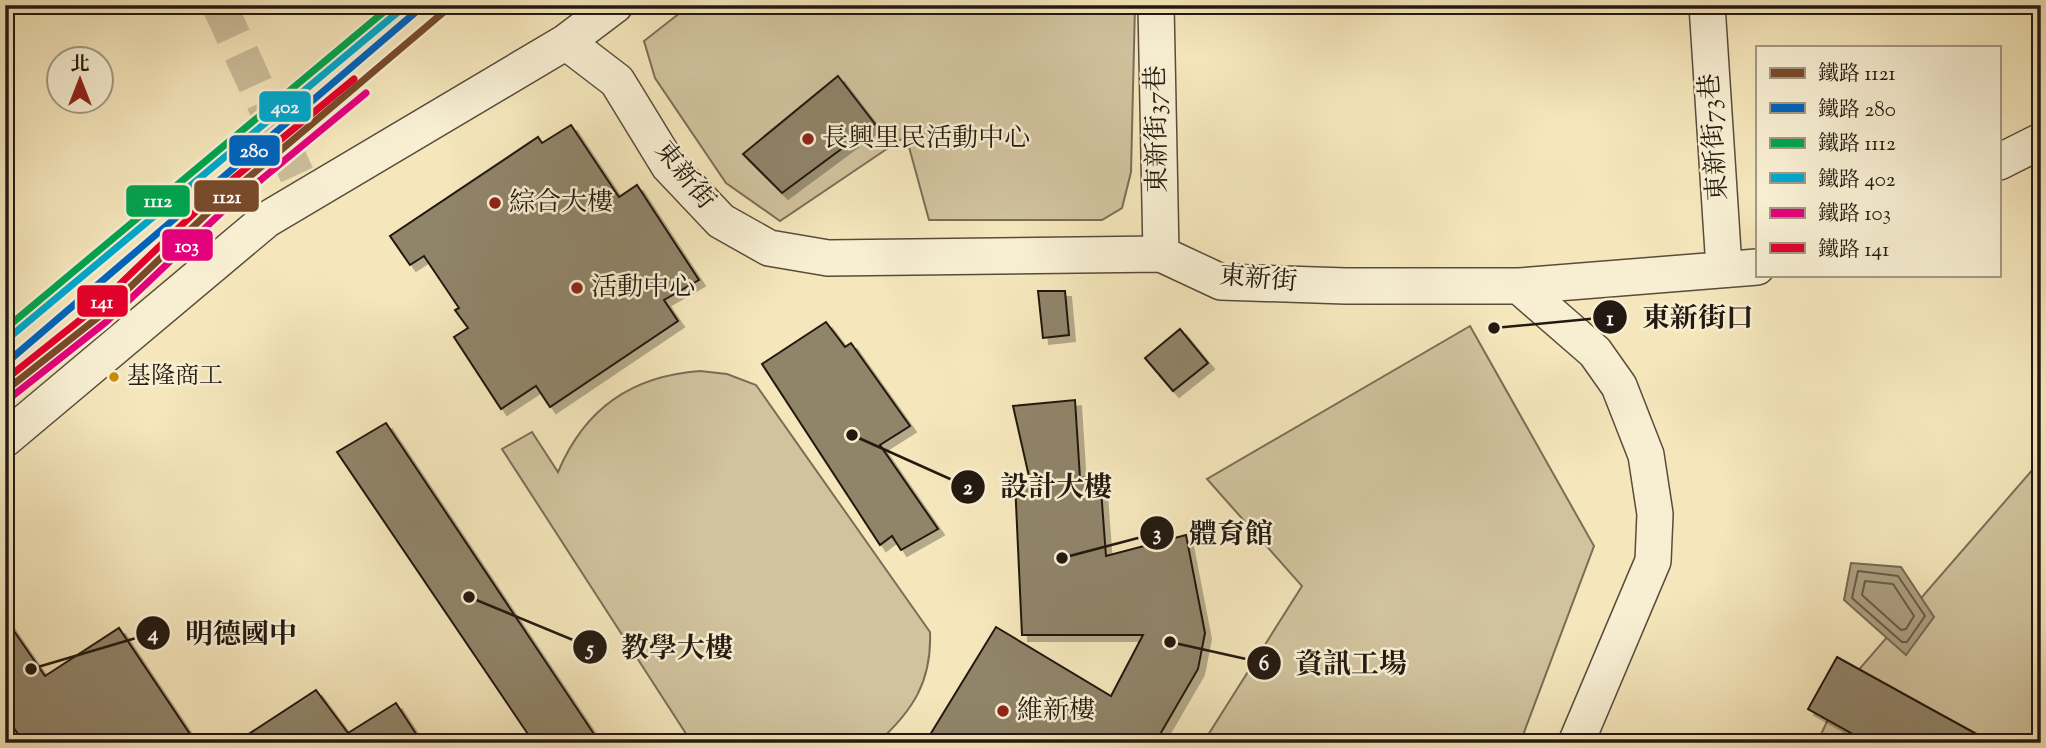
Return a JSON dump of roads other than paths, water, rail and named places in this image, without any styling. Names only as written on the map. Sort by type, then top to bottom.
[{"type":"street","points":[[5,439],[266,220],[303,184],[566,42],[615,5]]},
{"type":"street","name":"東新街37巷","points":[[1156,5],[1161,254]]},
{"type":"street","name":"東新街73巷","points":[[1707,5],[1741,267]]},
{"type":"street","name":"東新街","points":[[566,42],[617,81],[669,166],[722,221],[769,248],[828,258],[1161,254],[1221,282],[1519,286],[1741,267]]},
{"type":"street","points":[[2000,162],[2041,141]]},
{"type":"street","points":[[1519,286],[1595,352],[1619,386],[1646,455],[1655,514],[1653,561],[1576,743]]},
{"type":"water","points":[[1851,563],[1901,567],[1934,617],[1906,655],[1844,600]]},
{"type":"tunnel","points":[[219,5],[297,175]]},
{"type":"rail line","name":"1112","points":[[5,329],[392,5]]},
{"type":"rail line","name":"280","points":[[5,364],[424,5]]},
{"type":"rail line","name":"1121","points":[[5,391],[101,315],[216,205],[452,5]]},
{"type":"rail line","name":"402","points":[[11,336],[398,12]]},
{"type":"rail line","name":"141","points":[[5,380],[95,308],[210,198],[354,79]]},
{"type":"rail line","name":"103","points":[[10,398],[106,322],[222,212],[366,93]]},
{"type":"place","name":"長興里民活動中心","points":[[808,139]]},
{"type":"place","name":"綜合大樓","points":[[495,203]]},
{"type":"place","name":"活動中心","points":[[577,288]]},
{"type":"place","name":"東新街口","points":[[1494,328]]},
{"type":"place","name":"基隆商工","points":[[114,377]]},
{"type":"place","name":"設計大樓","points":[[852,435]]},
{"type":"place","name":"體育館","points":[[1062,558]]},
{"type":"place","name":"教學大樓","points":[[469,597]]},
{"type":"place","name":"資訊工場","points":[[1170,642]]},
{"type":"place","name":"明德國中","points":[[31,669]]},
{"type":"place","name":"維新樓","points":[[1003,711]]}]
